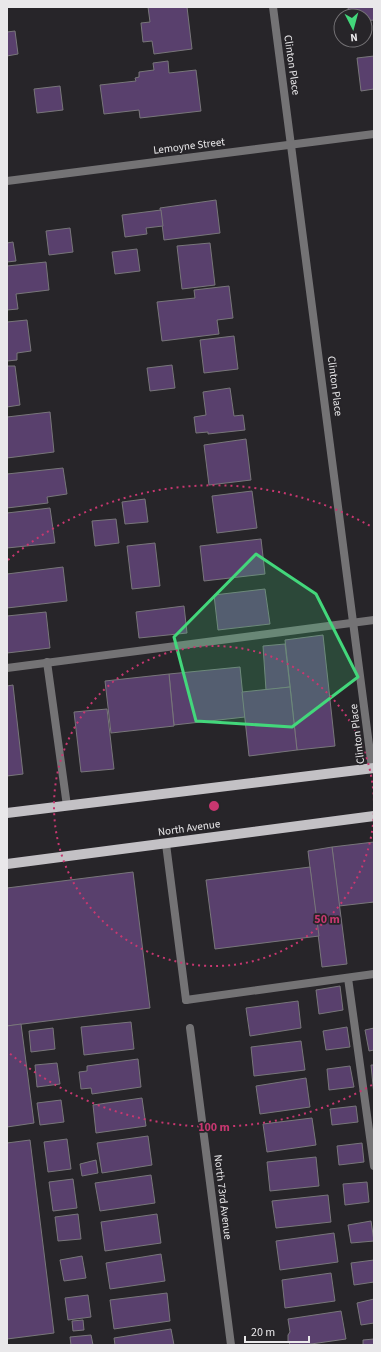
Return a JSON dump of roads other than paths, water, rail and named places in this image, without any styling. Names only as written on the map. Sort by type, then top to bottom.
[{"type":"main road","points":[[7,813],[373,768]]},
{"type":"main road","name":"North Avenue","points":[[7,864],[374,816]]},
{"type":"street","name":"Clinton Place","points":[[273,7],[373,768]]},
{"type":"street","name":"Lemoyne Street","points":[[7,181],[374,134]]},
{"type":"street","points":[[7,668],[374,620]]},
{"type":"street","points":[[47,662],[67,806]]},
{"type":"street","points":[[166,844],[186,1000],[374,974]]},
{"type":"street","points":[[348,978],[374,1166]]},
{"type":"street","name":"North 73rd Avenue","points":[[190,1028],[231,1345]]}]
